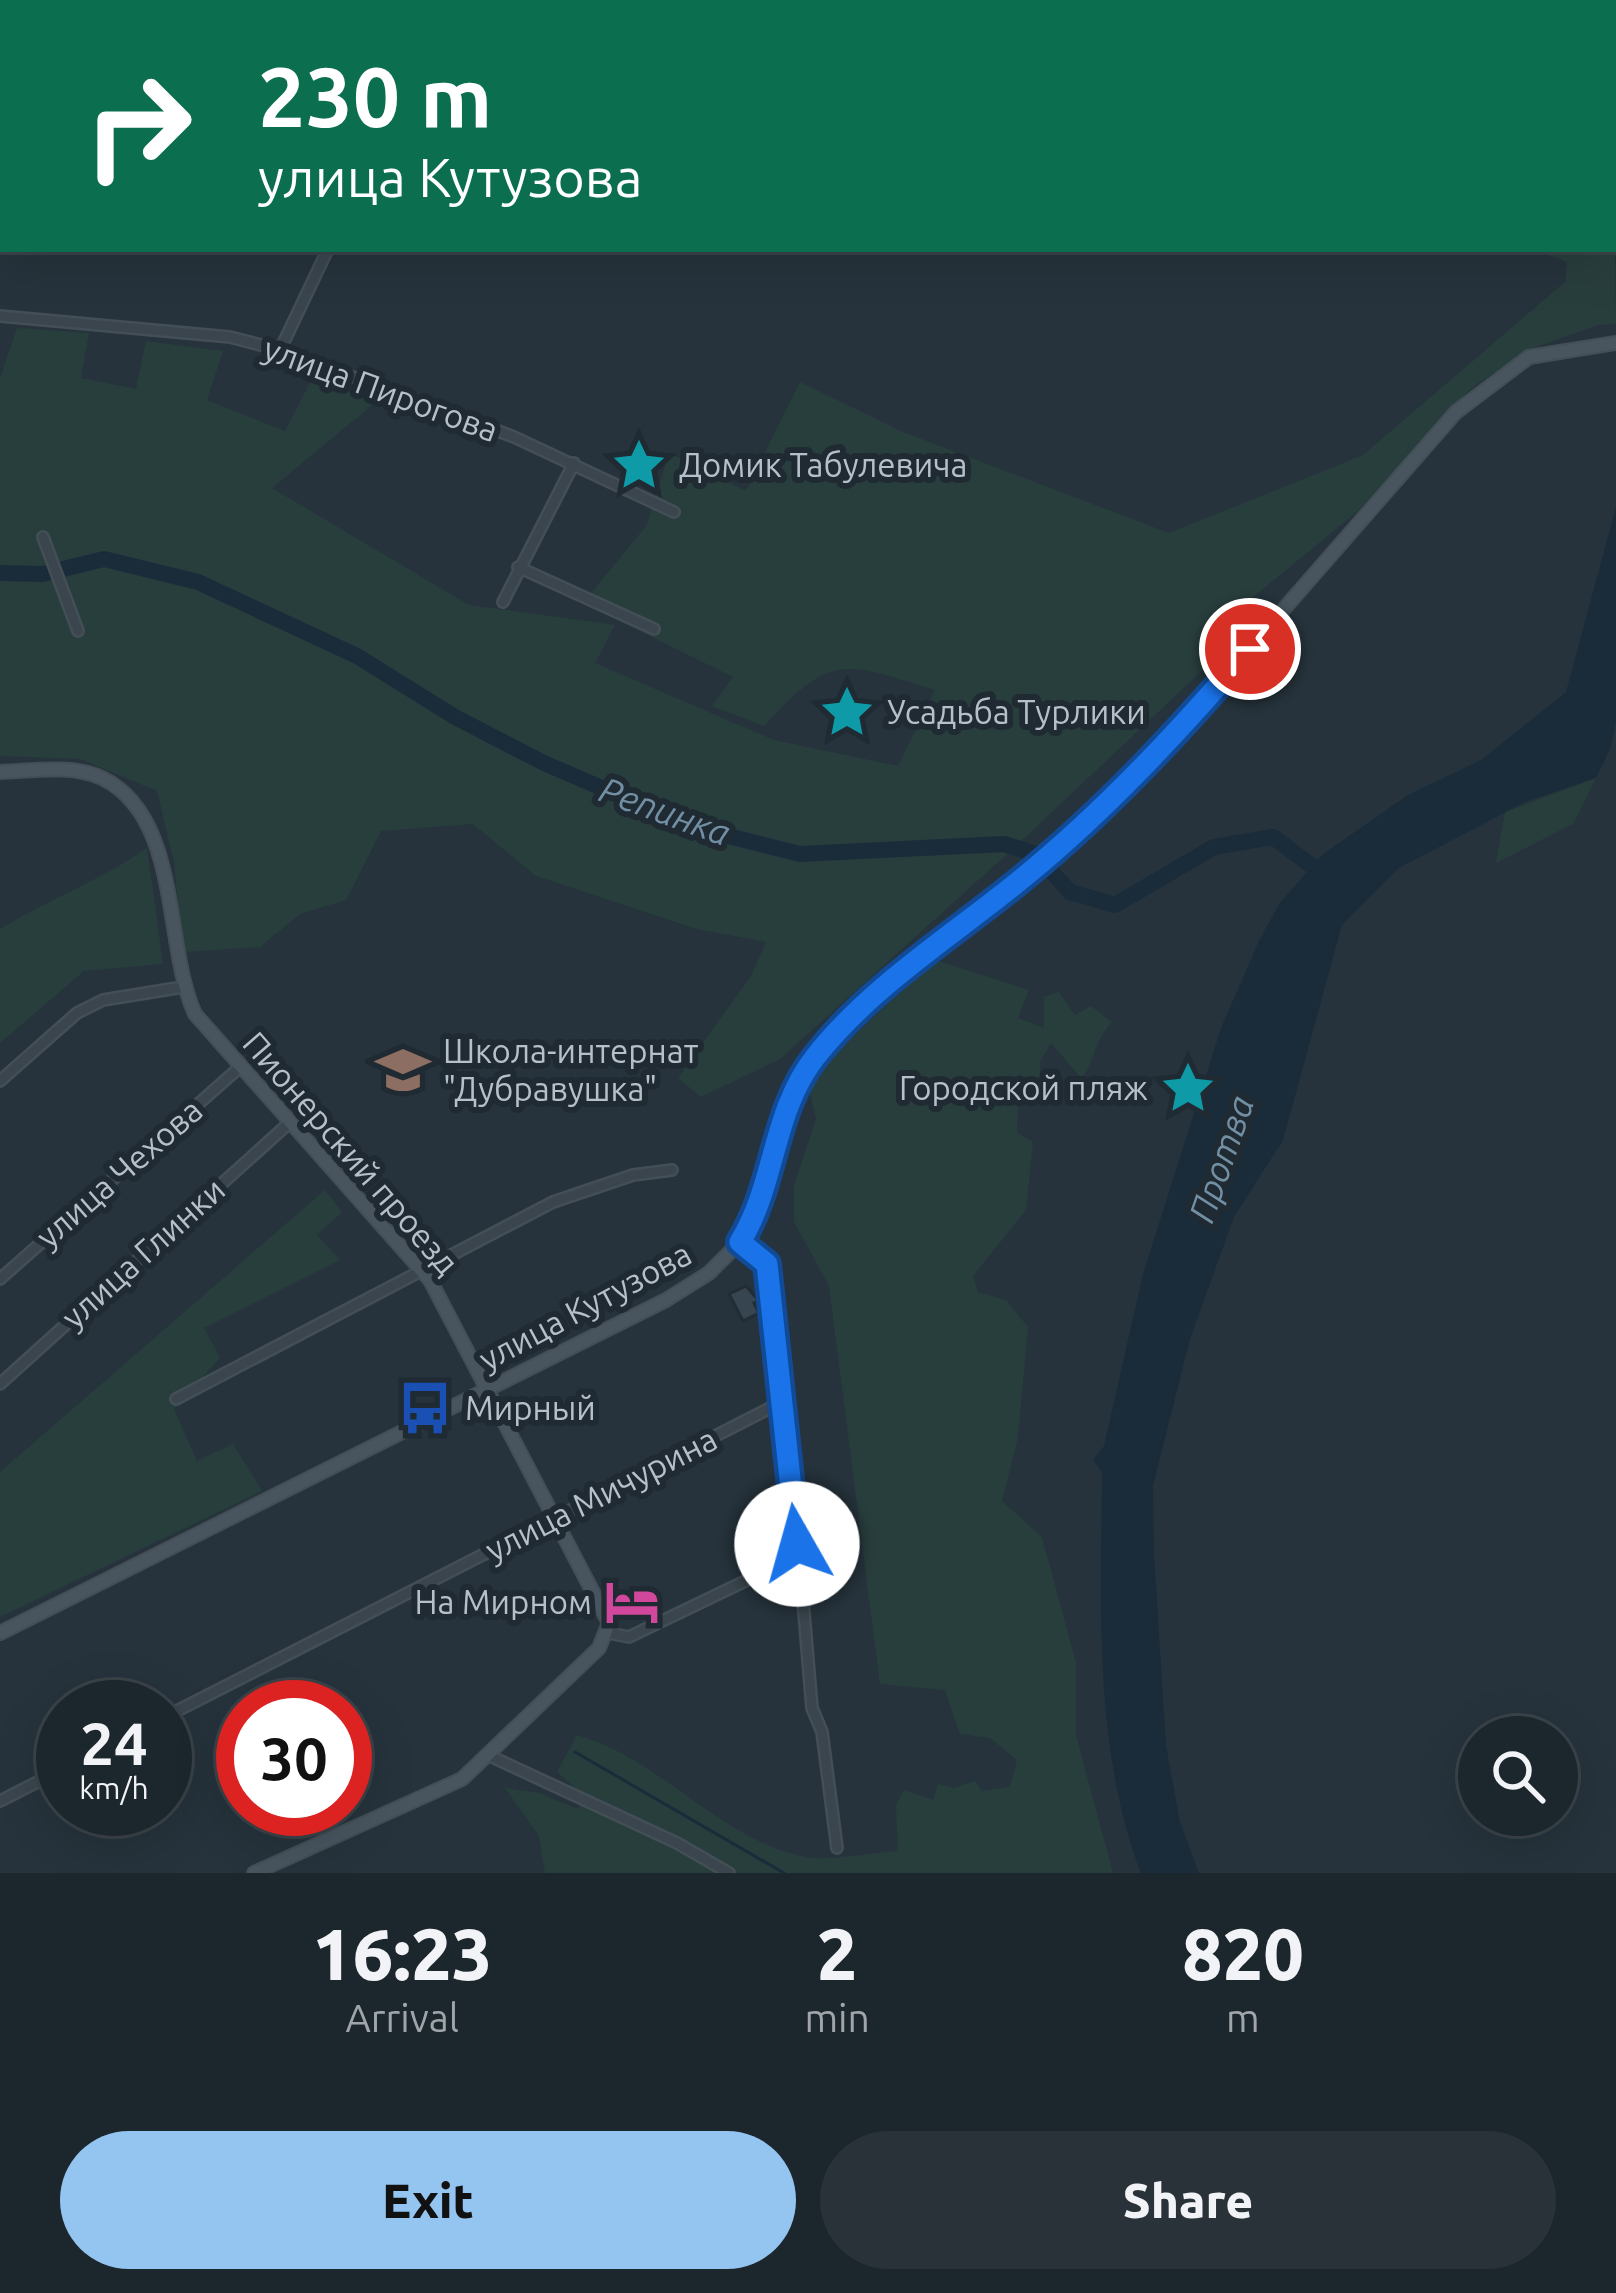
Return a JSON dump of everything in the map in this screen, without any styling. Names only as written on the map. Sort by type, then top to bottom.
[{"type":"main road","name":"улица Кутузова","points":[[0,1633],[666,1300],[710,1273],[740,1242],[757,1209],[795,1087],[817,1054],[907,968],[1034,868],[1179,729],[1456,412],[1529,357],[1616,344]]},
{"type":"main road","name":"Пионерский проезд","points":[[0,772],[62,770],[100,777],[133,801],[155,846],[183,987],[195,1014],[441,1297],[605,1610],[609,1633]]},
{"type":"main road","points":[[254,1873],[462,1779],[609,1633]]},
{"type":"street","points":[[280,350],[327,252]]},
{"type":"street","name":"улица Пирогова","points":[[0,316],[230,337],[280,350],[574,463],[674,512]]},
{"type":"street","points":[[503,602],[574,463]]},
{"type":"street","points":[[43,537],[78,631]]},
{"type":"street","points":[[518,567],[654,629]]},
{"type":"street","points":[[0,1081],[77,1013],[103,1000],[183,987]]},
{"type":"street","name":"улица Чехова","points":[[0,1279],[239,1068]]},
{"type":"street","name":"улица Глинки","points":[[0,1384],[288,1124]]},
{"type":"street","points":[[176,1399],[553,1202],[633,1175],[672,1170]]},
{"type":"street","points":[[609,1633],[628,1637],[785,1562],[797,1544],[767,1264],[740,1242]]},
{"type":"street","name":"улица Мичурина","points":[[192,1703],[781,1403]]},
{"type":"street","points":[[785,1562],[803,1601],[812,1708],[822,1732],[837,1848]]},
{"type":"street","points":[[490,1756],[677,1843],[729,1873]]},
{"type":"street","points":[[0,1801],[36,1783]]},
{"type":"green space","points":[[1540,252],[1615,252],[1616,324],[1598,325],[1525,351],[1469,390],[1358,511],[1252,598],[1208,665],[1016,846],[780,1059],[701,1097],[678,1078],[751,976],[766,942],[697,929],[536,876],[473,824],[381,831],[346,900],[300,914],[260,947],[183,952],[174,862],[157,791],[80,759],[0,756],[0,378],[17,328],[89,333],[81,378],[136,389],[146,341],[223,351],[207,400],[285,431],[312,379],[377,401],[272,488],[469,605],[615,625],[595,663],[774,740],[898,766],[935,690],[879,673],[841,670],[807,685],[764,726],[712,706],[733,677],[583,603],[647,525],[669,453],[746,491],[800,382],[903,432],[1169,533],[1363,455],[1565,282],[1567,262]]},
{"type":"green space","points":[[1596,778],[1573,824],[1496,863],[1505,812]]},
{"type":"green space","points":[[147,848],[163,964],[84,971],[0,1043],[0,929]]},
{"type":"green space","points":[[935,960],[1029,990],[1018,1018],[1044,1028],[1044,997],[1059,992],[1075,1015],[1091,1006],[1112,1022],[1082,1079],[1051,1043],[1040,1062],[1042,1097],[1019,1073],[1017,1133],[1033,1142],[1026,1210],[973,1276],[978,1292],[1006,1300],[1028,1327],[1018,1437],[1002,1501],[1042,1537],[1076,1663],[1076,1735],[1113,1873],[545,1873],[539,1836],[505,1788],[539,1793],[578,1809],[585,1797],[557,1772],[577,1735],[636,1762],[745,1834],[805,1857],[898,1851],[896,1805],[904,1790],[933,1800],[938,1784],[954,1788],[975,1781],[982,1791],[1010,1787],[1017,1760],[990,1738],[960,1734],[945,1690],[880,1684],[829,1286],[794,1222],[794,1185],[816,1119],[809,1088],[823,1064]]},
{"type":"green space","points":[[325,1190],[342,1212],[317,1235],[340,1260],[204,1328],[220,1358],[174,1409],[197,1461],[233,1444],[262,1491],[0,1617],[0,1472]]},
{"type":"water","name":"Протва","points":[[1616,507],[1616,720],[1611,747],[1596,778],[1525,802],[1399,868],[1342,925],[1283,1140],[1234,1217],[1190,1339],[1153,1486],[1154,1553],[1166,1746],[1180,1822],[1199,1873],[1141,1873],[1126,1825],[1107,1726],[1101,1624],[1102,1472],[1093,1460],[1104,1446],[1143,1274],[1221,1028],[1279,904],[1323,854],[1408,795],[1481,760],[1566,692]]},
{"type":"building","points":[[746,1286],[759,1301],[754,1303],[759,1313],[743,1321],[729,1294]]},
{"type":"waterway","name":"Репинка","points":[[0,573],[43,574],[104,559],[198,582],[357,656],[455,717],[544,763],[689,826],[800,854],[1004,844],[1036,854],[1070,892],[1115,905],[1214,847],[1273,837],[1328,878]]},
{"type":"waterway","points":[[575,1752],[784,1873]]},
{"type":"place","name":"Домик Табулевича","points":[[639,465]]},
{"type":"place","name":"Усадьба Турлики","points":[[847,712]]},
{"type":"place","name":"Школа-интернат \"Дубравушка\"","points":[[403,1070]]},
{"type":"place","name":"Городской пляж","points":[[1188,1088]]},
{"type":"place","name":"Мирный","points":[[425,1408]]},
{"type":"place","name":"На Мирном","points":[[632,1602]]},
{"type":"route","points":[[797,1544],[767,1264],[740,1242],[757,1209],[795,1087],[817,1054],[907,968],[1055,849],[1179,729],[1250,649]]}]
